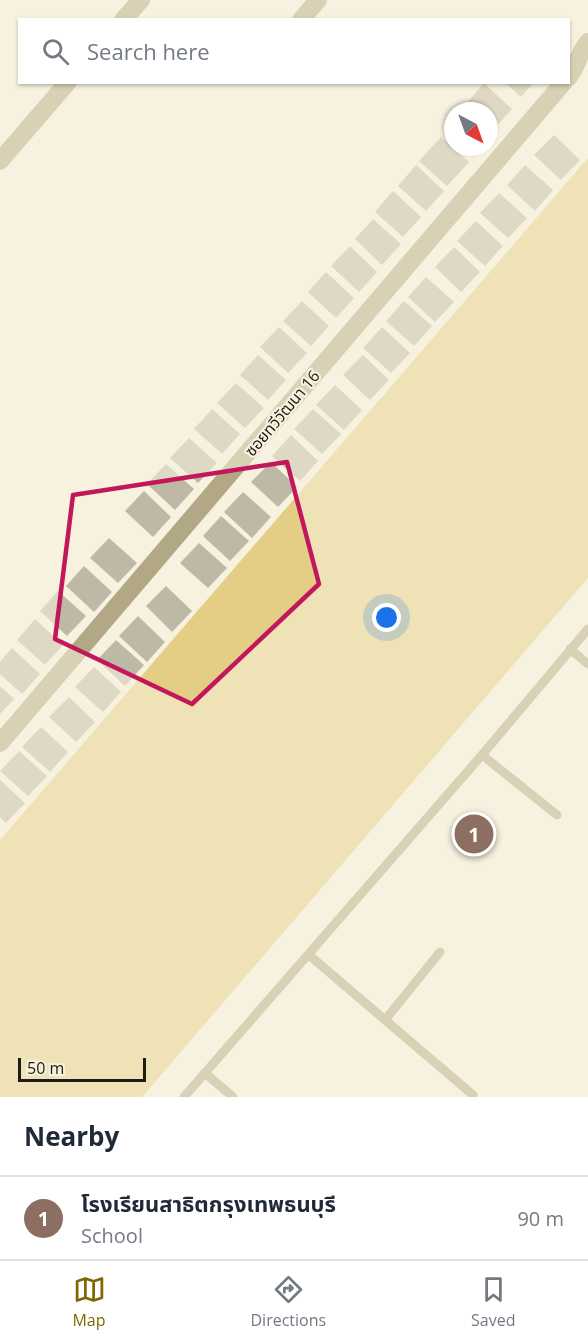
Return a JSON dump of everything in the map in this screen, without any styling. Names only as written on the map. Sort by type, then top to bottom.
[{"type":"street","points":[[125,18],[141,0]]},
{"type":"street","points":[[303,18],[318,0]]},
{"type":"street","name":"ซอยทวีวัฒนา 16","points":[[574,74],[580,51],[588,42]]},
{"type":"street","points":[[0,161],[66,84]]},
{"type":"street","name":"ซอยทวีวัฒนา 16","points":[[0,743],[565,84]]},
{"type":"lane","points":[[184,1097],[482,755],[588,628]]},
{"type":"lane","points":[[570,650],[588,664]]},
{"type":"lane","points":[[482,755],[557,815]]},
{"type":"lane","points":[[385,1020],[440,952]]},
{"type":"lane","points":[[309,955],[473,1095]]},
{"type":"lane","points":[[205,1072],[233,1097]]},
{"type":"highlighted area","points":[[287,462],[319,584],[192,704],[55,639],[73,495]]},
{"type":"shaded area","points":[[588,158],[588,578],[142,1097],[0,1097],[0,840]]},
{"type":"building","points":[[485,84],[512,109],[498,125],[498,102],[468,102]]},
{"type":"building","points":[[506,84],[532,84],[521,97]]},
{"type":"building","points":[[554,135],[580,160],[561,180],[534,155]]},
{"type":"building","points":[[441,137],[444,140],[444,156],[462,156],[469,162],[447,186],[419,161]]},
{"type":"building","points":[[416,165],[444,191],[426,211],[398,186]]},
{"type":"building","points":[[525,165],[553,190],[535,211],[507,185]]},
{"type":"building","points":[[393,191],[421,217],[403,237],[375,212]]},
{"type":"building","points":[[499,193],[527,218],[508,238],[480,213]]},
{"type":"building","points":[[373,219],[401,244],[382,265],[355,239]]},
{"type":"building","points":[[476,221],[503,246],[485,266],[457,241]]},
{"type":"building","points":[[350,246],[377,272],[359,292],[331,266]]},
{"type":"building","points":[[454,247],[480,272],[461,292],[435,267]]},
{"type":"building","points":[[326,272],[354,298],[336,318],[308,292]]},
{"type":"building","points":[[426,277],[454,302],[435,322],[408,297]]},
{"type":"building","points":[[302,301],[329,326],[311,346],[283,321]]},
{"type":"building","points":[[404,301],[432,326],[414,346],[386,321]]},
{"type":"building","points":[[279,327],[307,353],[288,373],[260,347]]},
{"type":"building","points":[[382,327],[410,353],[391,373],[363,348]]},
{"type":"building","points":[[258,355],[286,380],[268,400],[240,375]]},
{"type":"building","points":[[363,355],[389,380],[370,400],[343,375]]},
{"type":"building","points":[[236,383],[264,408],[245,428],[217,403]]},
{"type":"building","points":[[335,385],[362,410],[344,430],[316,405]]},
{"type":"building","points":[[212,409],[240,434],[222,454],[194,429]]},
{"type":"building","points":[[313,409],[341,434],[322,454],[294,429]]},
{"type":"building","points":[[291,435],[318,461],[300,481],[272,456]]},
{"type":"building","points":[[189,438],[217,463],[198,483],[170,458]]},
{"type":"building","points":[[271,462],[297,487],[278,507],[251,482]]},
{"type":"building","points":[[166,464],[194,489],[175,510],[147,484]]},
{"type":"building","points":[[144,491],[171,517],[153,537],[125,511]]},
{"type":"building","points":[[243,492],[271,517],[252,538],[224,512]]},
{"type":"building","points":[[221,516],[249,541],[230,561],[203,536]]},
{"type":"building","points":[[109,538],[137,563],[118,583],[90,558]]},
{"type":"building","points":[[199,543],[227,568],[208,588],[180,563]]},
{"type":"building","points":[[84,566],[112,592],[94,612],[66,586]]},
{"type":"building","points":[[166,586],[192,611],[172,632],[146,606]]},
{"type":"building","points":[[58,591],[86,616],[67,636],[40,611]]},
{"type":"building","points":[[138,616],[165,642],[147,662],[119,636]]},
{"type":"building","points":[[35,619],[63,645],[45,665],[17,640]]},
{"type":"building","points":[[116,640],[144,665],[125,686],[97,660]]},
{"type":"building","points":[[12,648],[40,674],[22,694],[0,674],[0,662]]},
{"type":"building","points":[[94,667],[121,692],[103,712],[75,687]]},
{"type":"building","points":[[0,686],[14,699],[0,714]]},
{"type":"building","points":[[69,697],[95,722],[76,742],[49,717]]},
{"type":"building","points":[[41,727],[68,752],[50,772],[22,747]]},
{"type":"building","points":[[19,751],[47,776],[28,796],[0,771]]},
{"type":"building","points":[[0,780],[25,803],[6,823],[0,817]]},
{"type":"place","name":"โรงเรียนสาธิตกรุงเทพธนบุรี","points":[[474,834]]}]
